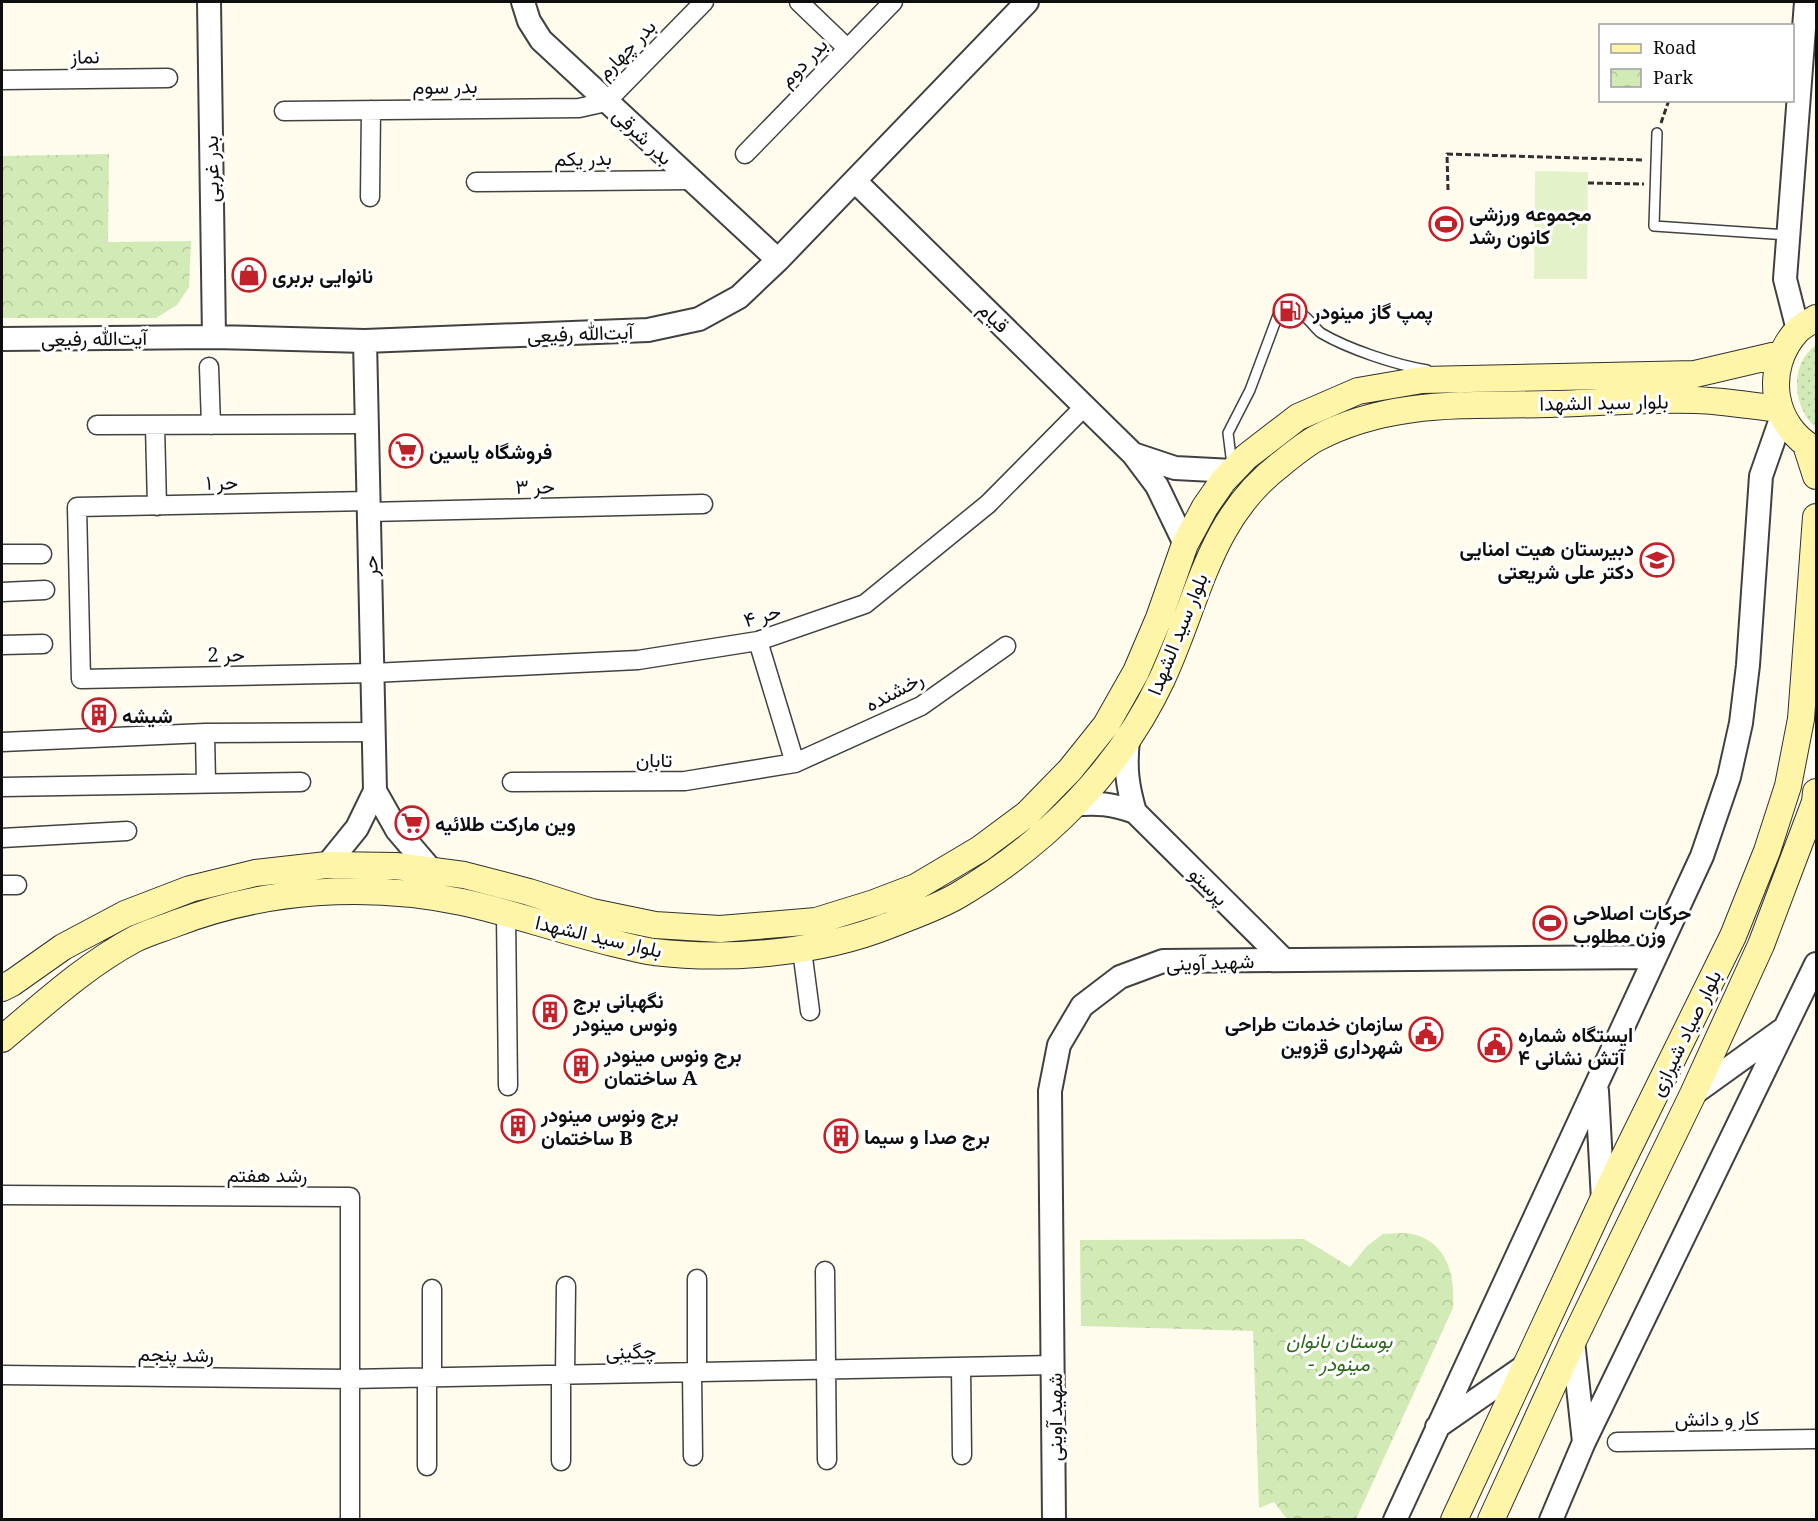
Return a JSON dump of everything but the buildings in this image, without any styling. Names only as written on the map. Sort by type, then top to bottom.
[{"type":"main road","points":[[1807,324],[1781,354],[1775,381],[1781,412],[1792,432],[1811,447],[1816,476]]},
{"type":"main road","name":"بلوار سید الشهدا","points":[[2,988],[63,947],[115,920],[190,889],[255,873],[327,865],[396,866],[464,875],[529,892],[591,912],[655,925],[720,928],[816,921],[916,887],[980,849],[1027,814],[1070,770],[1106,725],[1136,672],[1160,618],[1185,544],[1205,507],[1246,457],[1298,417],[1358,391],[1422,380],[1695,374],[1781,354]]},
{"type":"main road","name":"بلوار سید الشهدا","points":[[2,1039],[78,976],[136,939],[198,915],[260,899],[328,892],[393,893],[459,902],[651,951],[720,955],[794,950],[883,928],[955,897],[1045,834],[1090,787],[1128,740],[1160,684],[1185,627],[1213,548],[1227,522],[1244,498],[1264,477],[1312,441],[1366,417],[1424,407],[1696,400],[1781,412]]},
{"type":"main road","name":"بلوار صیاد شیرازی","points":[[1454,1520],[1603,1200],[1733,936],[1767,851],[1788,786],[1801,719],[1816,517]]},
{"type":"main road","name":"بلوار صیاد شیرازی","points":[[1491,1520],[1573,1341],[1693,1094],[1761,945],[1815,802],[1816,792]]},
{"type":"main road","points":[[841,913],[833,921],[832,930],[838,936],[850,938]]},
{"type":"main road","points":[[782,923],[794,927],[799,934],[794,950]]},
{"type":"street","name":"بدر غربی","points":[[209,2],[214,337]]},
{"type":"street","name":"بدر شرقی","points":[[524,2],[529,21],[541,40],[778,260]]},
{"type":"street","name":"بدر چهارم","points":[[606,102],[704,2]]},
{"type":"street","points":[[799,2],[847,48]]},
{"type":"street","name":"بدر دوم","points":[[745,154],[893,2]]},
{"type":"street","name":"آیت‌الله رفیعی","points":[[2,339],[214,337],[365,341],[648,330],[699,319],[739,297],[778,260],[1027,2]]},
{"type":"street","points":[[1806,2],[1785,279],[1807,324]]},
{"type":"street","name":"نماز","points":[[2,80],[168,78]]},
{"type":"street","name":"بدر سوم","points":[[284,111],[579,108],[606,102]]},
{"type":"street","points":[[370,197],[371,110]]},
{"type":"street","name":"بدر یکم","points":[[476,182],[691,180]]},
{"type":"street","name":"قیام","points":[[855,181],[1133,454],[1158,486],[1185,544]]},
{"type":"street","name":"حر","points":[[327,865],[357,828],[375,791],[365,341]]},
{"type":"street","points":[[209,367],[211,425]]},
{"type":"street","name":"حر ۴","points":[[373,673],[638,660],[758,641],[865,604],[988,504],[1085,406]]},
{"type":"street","points":[[1395,1520],[1702,856],[1729,777],[1741,723],[1748,665],[1761,476],[1781,412]]},
{"type":"street","points":[[97,425],[367,424]]},
{"type":"street","points":[[156,426],[158,506]]},
{"type":"street","name":"قیام","points":[[1133,454],[1175,468],[1233,471]]},
{"type":"street","name":"حر ۳","points":[[369,506],[703,504]]},
{"type":"street","name":"حر ۱","points":[[81,679],[77,507],[369,506]]},
{"type":"street","points":[[2,554],[42,554]]},
{"type":"street","points":[[2,592],[45,590]]},
{"type":"street","points":[[758,641],[795,763]]},
{"type":"street","points":[[2,645],[43,644]]},
{"type":"street","name":"رخشنده","points":[[795,763],[921,706],[1006,646]]},
{"type":"street","name":"حر 2","points":[[81,679],[373,673]]},
{"type":"street","points":[[2,742],[205,733],[374,732]]},
{"type":"street","points":[[205,733],[206,783]]},
{"type":"street","points":[[1128,740],[1126,764],[1128,789],[1135,812]]},
{"type":"street","name":"تابان","points":[[512,782],[684,781],[795,763]]},
{"type":"street","points":[[2,787],[301,782]]},
{"type":"street","name":"حر","points":[[375,791],[397,830],[432,871]]},
{"type":"street","name":"پرستو","points":[[1073,805],[1094,802],[1115,805],[1135,812],[1284,960]]},
{"type":"street","points":[[2,838],[128,831]]},
{"type":"street","points":[[506,914],[508,1086]]},
{"type":"street","points":[[794,950],[810,1011]]},
{"type":"street","name":"شهید آوینی","points":[[1054,1520],[1050,1091],[1059,1045],[1082,1006],[1120,977],[1163,961],[1654,957]]},
{"type":"street","points":[[1551,1520],[1584,1442],[1816,964]]},
{"type":"street","points":[[1693,1094],[1784,1028]]},
{"type":"street","points":[[1597,1086],[1603,1200]]},
{"type":"street","name":"رشد هفتم","points":[[2,1195],[350,1197],[350,1379]]},
{"type":"street","points":[[825,1271],[826,1460]]},
{"type":"street","points":[[693,1456],[697,1279]]},
{"type":"street","points":[[561,1461],[566,1286]]},
{"type":"street","points":[[427,1466],[432,1289]]},
{"type":"street","points":[[1573,1341],[1584,1442]]},
{"type":"street","name":"چگینی","points":[[350,1379],[1054,1365]]},
{"type":"street","points":[[1437,1427],[1525,1366]]},
{"type":"street","points":[[961,1367],[962,1455]]},
{"type":"street","name":"رشد پنجم","points":[[2,1374],[350,1379]]},
{"type":"street","points":[[350,1379],[350,1520]]},
{"type":"street","name":"کار و دانش","points":[[1617,1442],[1816,1439]]},
{"type":"street","points":[[1562,1497],[1570,1520]]},
{"type":"lane","points":[[1657,133],[1654,226],[1788,235]]},
{"type":"lane","points":[[1233,471],[1228,433],[1250,390],[1278,315],[1296,312],[1304,316],[1320,332],[1375,356],[1409,367],[1519,377]]},
{"type":"path","points":[[1657,133],[1668,102]]},
{"type":"path","points":[[1448,190],[1447,154],[1656,160]]},
{"type":"path","points":[[1588,183],[1655,184]]},
{"type":"green space","points":[[109,154],[108,242],[191,241],[189,287],[177,305],[156,318],[2,318],[2,156]]},
{"type":"green space","points":[[1535,171],[1588,172],[1587,279],[1534,279]]},
{"type":"green space","points":[[1816,345],[1816,428],[1802,409],[1797,386],[1801,363]]},
{"type":"green space","name":"بوستان بانوان - مینودر","points":[[1383,1234],[1416,1235],[1436,1246],[1448,1264],[1451,1274],[1453,1308],[1356,1519],[1287,1519],[1274,1502],[1259,1508],[1253,1331],[1081,1326],[1080,1240],[1304,1239],[1350,1267],[1367,1246]]},
{"type":"place","name":"مجموعه ورزشی کانون رشد","points":[[1446,224]]},
{"type":"place","name":"نانوایی بربری","points":[[249,275]]},
{"type":"place","name":"پمپ گاز مینودر","points":[[1290,311]]},
{"type":"place","name":"فروشگاه یاسین","points":[[406,451]]},
{"type":"place","name":"دبیرستان هیت امنایی دکتر علی شریعتی","points":[[1657,560]]},
{"type":"place","name":"شیشه","points":[[99,715]]},
{"type":"place","name":"وین مارکت طلائیه","points":[[412,823]]},
{"type":"place","name":"حرکات اصلاحی وزن مطلوب","points":[[1550,923]]},
{"type":"place","name":"نگهبانی برج ونوس مینودر","points":[[550,1012]]},
{"type":"place","name":"سازمان خدمات طراحی شهرداری قزوین","points":[[1426,1034]]},
{"type":"place","name":"ایستگاه شماره ۴ آتش نشانی","points":[[1495,1045]]},
{"type":"place","name":"برج ونوس مینودر ساختمان A","points":[[581,1066]]},
{"type":"place","name":"برج ونوس مینودر ساختمان B","points":[[518,1126]]},
{"type":"place","name":"برج صدا و سیما","points":[[841,1136]]}]
